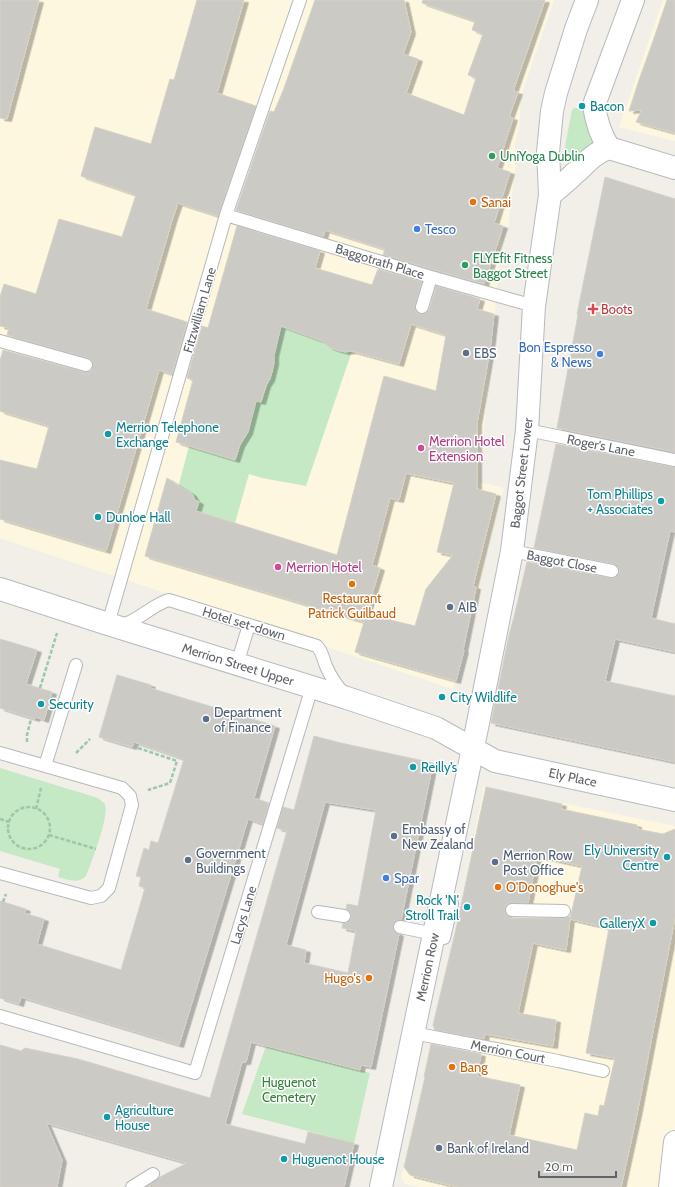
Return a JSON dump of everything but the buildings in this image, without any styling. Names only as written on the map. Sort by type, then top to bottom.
[{"type":"main road","name":"Baggot Street Lower","points":[[473,748],[512,551],[527,430],[534,306],[550,195],[548,152],[552,112],[556,93],[576,28],[588,0]]},
{"type":"main road","points":[[609,148],[599,130],[594,105],[633,0]]},
{"type":"main road","points":[[550,195],[575,174],[590,158],[609,148],[675,168]]},
{"type":"main road","name":"Merrion Street Upper","points":[[0,589],[112,626],[347,698],[436,728],[473,748]]},
{"type":"main road","name":"Ely Place","points":[[473,748],[495,760],[675,800]]},
{"type":"main road","name":"Merrion Row","points":[[381,1187],[433,936],[452,901],[473,748]]},
{"type":"main road","points":[[670,1187],[675,1142]]},
{"type":"lane","name":"Fitzwilliam Lane","points":[[112,626],[226,215],[300,0]]},
{"type":"lane","name":"Baggotrath Place","points":[[226,215],[431,277],[534,306]]},
{"type":"lane","points":[[422,307],[431,277]]},
{"type":"lane","points":[[0,341],[86,366]]},
{"type":"lane","name":"Roger's Lane","points":[[527,430],[675,460]]},
{"type":"lane","name":"Baggot Close","points":[[512,551],[612,571]]},
{"type":"lane","name":"Hotel set-down","points":[[112,626],[128,624],[160,603],[169,600],[318,646],[322,652],[325,664],[332,680],[347,698]]},
{"type":"lane","points":[[236,664],[249,625]]},
{"type":"lane","points":[[45,766],[76,665]]},
{"type":"lane","name":"Lacys Lane","points":[[0,1016],[195,1073],[312,687]]},
{"type":"lane","points":[[0,754],[122,788],[130,796],[132,806],[109,888],[101,896],[91,898],[0,873]]},
{"type":"lane","points":[[512,910],[564,911]]},
{"type":"lane","points":[[318,912],[344,916]]},
{"type":"lane","points":[[400,928],[433,936]]},
{"type":"lane","name":"Merrion Court","points":[[413,1033],[556,1066],[603,1071]]},
{"type":"lane","points":[[132,1187],[153,1174]]},
{"type":"path","points":[[40,688],[50,657]]},
{"type":"path","points":[[253,719],[257,708]]},
{"type":"path","points":[[27,744],[27,735],[31,720]]},
{"type":"path","points":[[76,753],[90,739]]},
{"type":"path","points":[[130,796],[170,783],[177,761],[138,748]]},
{"type":"path","points":[[36,809],[41,788]]},
{"type":"path","points":[[30,807],[36,809],[46,816],[50,828],[49,835],[42,845],[29,849],[22,848],[17,845],[9,835],[9,822],[17,811],[23,808],[30,807]]},
{"type":"path","points":[[0,819],[9,822]]},
{"type":"path","points":[[49,835],[96,849]]},
{"type":"shaded area","points":[[0,0],[554,0],[520,102],[520,121],[515,145],[516,162],[508,227],[503,226],[479,482],[504,488],[453,689],[0,538]]},
{"type":"shaded area","points":[[663,0],[675,0],[675,141],[619,127]]},
{"type":"shaded area","points":[[484,787],[675,826],[675,1187],[419,1187],[405,1184],[401,1178],[435,1030],[433,1025],[456,929]]},
{"type":"green space","points":[[574,108],[587,109],[594,145],[581,155],[570,159],[566,158],[564,152],[572,110]]},
{"type":"green space","points":[[281,326],[322,341],[329,347],[337,350],[345,352],[352,351],[306,486],[262,478],[249,474],[235,523],[196,511],[198,502],[192,494],[178,488],[189,446],[236,460],[240,445],[248,432],[254,400],[261,402],[273,371],[274,355]]},
{"type":"green space","points":[[0,768],[98,798],[105,804],[105,819],[86,876],[77,881],[58,877],[60,869],[0,851]]},
{"type":"green space","name":"Huguenot Cemetery","points":[[266,1046],[370,1073],[354,1143],[242,1114]]},
{"type":"place","name":"Bacon","points":[[582,106]]},
{"type":"place","name":"UniYoga Dublin","points":[[492,156]]},
{"type":"place","name":"Sanai","points":[[473,202]]},
{"type":"place","name":"Tesco","points":[[417,229]]},
{"type":"place","name":"FLYEfit Fitness Baggot Street","points":[[465,265]]},
{"type":"place","name":"Boots","points":[[593,309]]},
{"type":"place","name":"EBS","points":[[466,353]]},
{"type":"place","name":"Bon Espresso & News","points":[[600,354]]},
{"type":"place","name":"Merrion Telephone Exchange","points":[[108,434]]},
{"type":"place","name":"Merrion Hotel Extension","points":[[421,448]]},
{"type":"place","name":"Tom Phillips + Associates","points":[[661,501]]},
{"type":"place","name":"Dunloe Hall","points":[[98,517]]},
{"type":"place","name":"Merrion Hotel","points":[[278,567]]},
{"type":"place","name":"Restaurant Patrick Guilbaud","points":[[352,584]]},
{"type":"place","name":"AIB","points":[[450,607]]},
{"type":"place","name":"City Wildlife","points":[[442,697]]},
{"type":"place","name":"Security","points":[[41,704]]},
{"type":"place","name":"Department of Finance","points":[[206,719]]},
{"type":"place","name":"Reilly’s","points":[[413,767]]},
{"type":"place","name":"Embassy of New Zealand","points":[[394,836]]},
{"type":"place","name":"Ely University Centre","points":[[667,857]]},
{"type":"place","name":"Government Buildings","points":[[188,860]]},
{"type":"place","name":"Merrion Row Post Office","points":[[495,862]]},
{"type":"place","name":"Spar","points":[[386,878]]},
{"type":"place","name":"O'Donoghue's","points":[[498,887]]},
{"type":"place","name":"Rock 'N' Stroll Trail","points":[[467,907]]},
{"type":"place","name":"GalleryX","points":[[653,923]]},
{"type":"place","name":"Hugo's","points":[[369,978]]},
{"type":"place","name":"Bang","points":[[452,1067]]},
{"type":"place","name":"Agriculture House","points":[[107,1117]]},
{"type":"place","name":"Bank of Ireland","points":[[439,1148]]},
{"type":"place","name":"Huguenot House","points":[[284,1159]]}]
